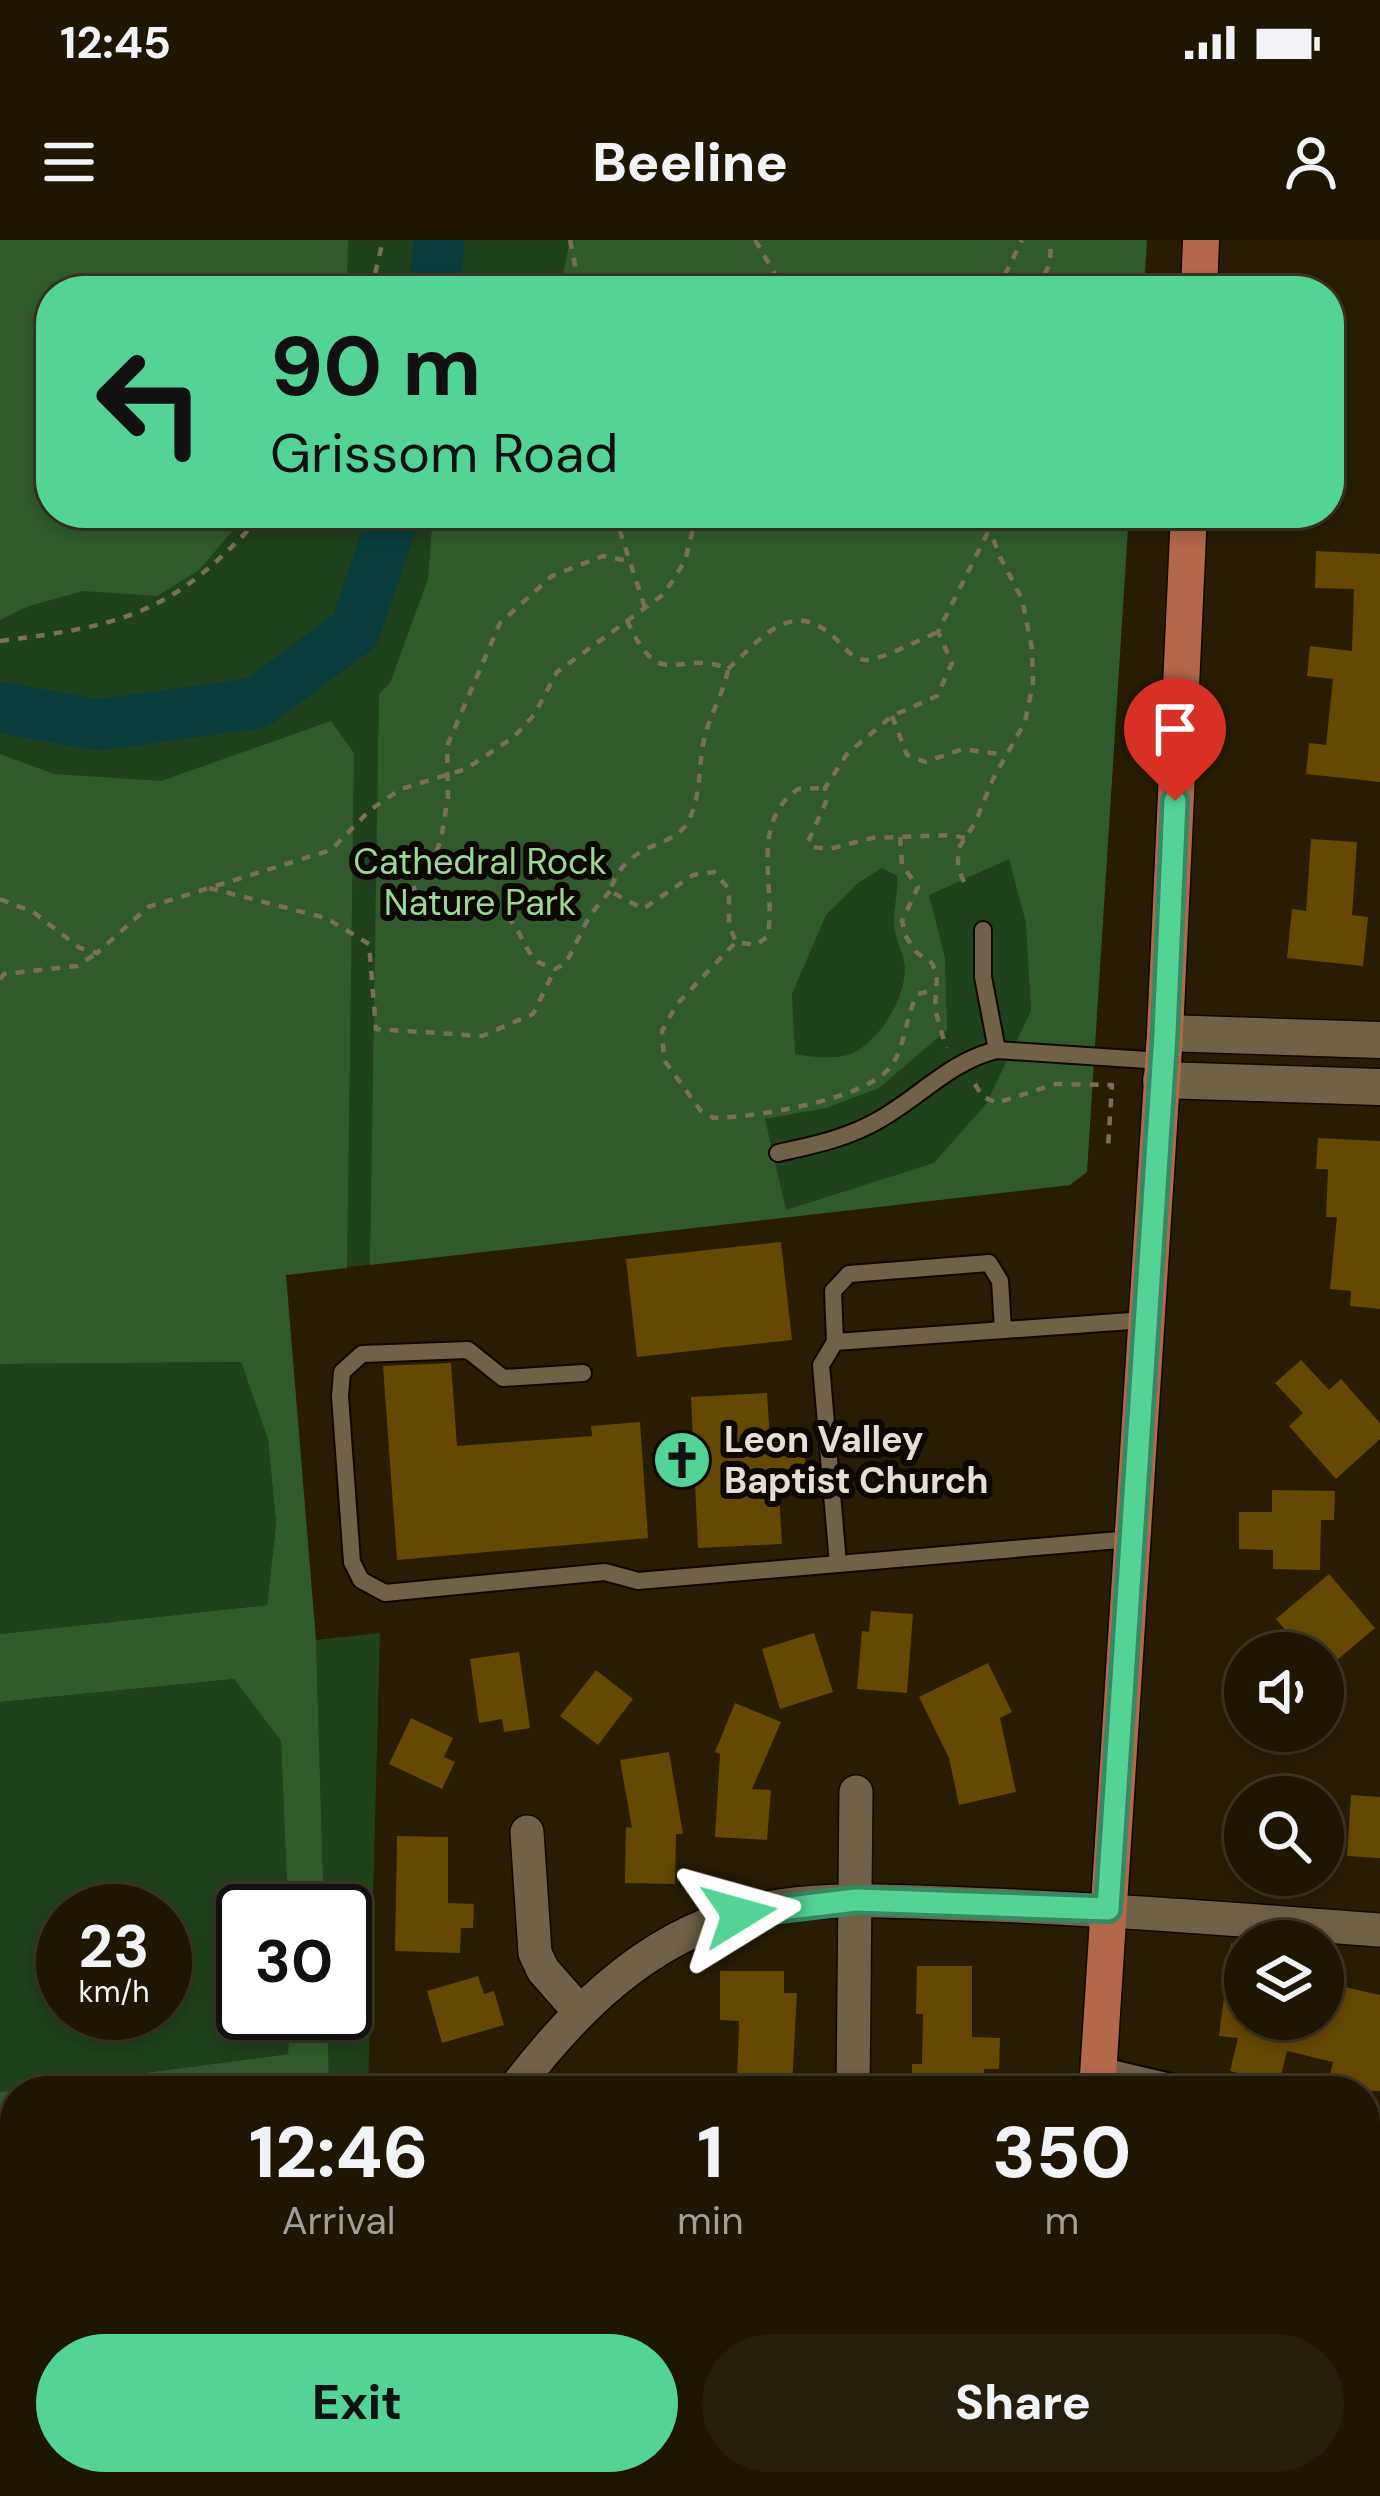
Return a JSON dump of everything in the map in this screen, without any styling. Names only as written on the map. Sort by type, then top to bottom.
[{"type":"main road","points":[[1200,276],[1201,240]]},
{"type":"main road","points":[[1097,2076],[1163,1058],[1188,528]]},
{"type":"street","points":[[1163,1058],[1380,1040]]},
{"type":"street","points":[[1163,1058],[1380,1087]]},
{"type":"street","points":[[853,2076],[856,1792]]},
{"type":"street","points":[[526,1832],[535,1953],[543,1970],[579,2011]]},
{"type":"street","points":[[525,2076],[579,2011],[636,1964],[686,1935],[739,1914],[856,1900],[1108,1909],[1380,1930]]},
{"type":"lane","points":[[983,930],[983,977],[998,1050]]},
{"type":"lane","points":[[778,1153],[844,1138],[919,1095],[971,1056],[998,1050],[1163,1058]]},
{"type":"lane","points":[[838,1564],[821,1364],[835,1342],[833,1291],[850,1274],[989,1263],[1000,1281],[1003,1330]]},
{"type":"lane","points":[[835,1342],[1144,1320]]},
{"type":"lane","points":[[583,1373],[502,1378],[468,1350],[362,1354],[342,1372],[352,1562],[361,1580],[385,1593],[605,1573],[638,1581],[1131,1539]]},
{"type":"path","points":[[375,276],[383,240]]},
{"type":"path","points":[[570,240],[577,276]]},
{"type":"path","points":[[755,240],[776,276]]},
{"type":"path","points":[[1004,276],[1022,240]]},
{"type":"path","points":[[1044,276],[1052,240]]},
{"type":"path","points":[[0,641],[120,622],[166,601],[200,578],[249,528]]},
{"type":"path","points":[[619,528],[645,608]]},
{"type":"path","points":[[0,979],[4,974],[76,966],[148,907],[331,850],[370,810],[400,789],[483,760],[534,715],[556,672],[664,594],[685,561],[693,528]]},
{"type":"path","points":[[204,887],[326,918],[369,944],[376,1029],[482,1036],[533,1014],[555,969],[566,963],[590,915],[610,891],[616,873],[647,846],[683,831],[696,806],[705,734],[728,669],[766,632],[788,620],[808,622],[830,634],[851,655],[868,660],[938,632],[989,530]]},
{"type":"path","points":[[964,882],[956,856],[1030,704],[1032,649],[1022,598],[989,530]]},
{"type":"path","points":[[555,969],[537,961],[519,928],[502,912],[424,907],[414,896],[412,875],[436,853],[441,839],[448,797],[447,746],[500,622],[552,576],[603,556],[624,560],[632,567]]},
{"type":"path","points":[[627,620],[640,650],[654,661],[665,666],[717,664],[728,669]]},
{"type":"path","points":[[938,632],[952,663],[938,696],[892,716],[847,754],[825,788],[826,802],[808,842],[829,849],[850,841],[931,835],[964,838]]},
{"type":"path","points":[[892,716],[907,754],[925,762],[963,749],[1006,755]]},
{"type":"path","points":[[736,942],[756,945],[768,936],[772,914],[767,832],[773,813],[798,789],[825,788]]},
{"type":"path","points":[[610,891],[643,909],[693,875],[714,872],[729,889],[729,925],[736,942]]},
{"type":"path","points":[[0,898],[33,912],[80,948],[97,953]]},
{"type":"path","points":[[736,942],[676,1004],[662,1031],[664,1060],[700,1111],[714,1118],[831,1097],[873,1084],[891,1067],[918,994],[935,990]]},
{"type":"path","points":[[1108,1147],[1112,1085]]},
{"type":"green space","name":"Cathedral Rock Nature Park","points":[[0,240],[1122,240],[1120,276],[36,276],[36,528],[1106,528],[1070,1185],[286,1274],[0,1116]]},
{"type":"green space","points":[[0,240],[348,240],[347,276],[36,276],[36,528],[235,528],[199,570],[157,596],[83,591],[29,606],[0,620]]},
{"type":"green space","points":[[570,240],[1147,240],[1145,276],[563,276]]},
{"type":"green space","points":[[432,528],[1128,528],[1087,1172],[1070,1185],[370,1265],[379,694],[390,683],[428,579]],"holes":[[[1009,859],[1026,923],[1031,1011],[986,1104],[934,1163],[786,1210],[765,1119],[826,1108],[879,1088],[947,1030],[945,958],[929,895]],[[882,868],[897,876],[894,929],[905,969],[895,1006],[871,1040],[851,1054],[795,1054],[792,994],[826,915],[858,883]]]},
{"type":"green space","points":[[331,721],[354,753],[347,1268],[286,1275],[316,1640],[323,1884],[287,1884],[281,1741],[234,1679],[0,1702],[0,1634],[267,1605],[276,1524],[268,1439],[241,1362],[0,1364],[0,754],[54,774],[161,781]]},
{"type":"green space","points":[[241,1362],[268,1438],[276,1524],[267,1605],[0,1634],[0,1364]]},
{"type":"green space","points":[[380,1633],[372,1938],[372,1884],[323,1884],[316,1640]]},
{"type":"green space","points":[[234,1679],[281,1741],[287,1884],[216,1884],[216,2040],[289,2040],[288,2054],[121,2076],[0,2076],[0,1702]]},
{"type":"green space","points":[[289,2040],[328,2040],[329,2076],[121,2076],[288,2054]]},
{"type":"green space","points":[[327,2040],[369,2040],[368,2076],[328,2076]]},
{"type":"building","points":[[1316,551],[1380,554],[1380,782],[1306,774],[1309,743],[1326,745],[1333,679],[1307,676],[1310,646],[1352,651],[1354,589],[1315,588]]},
{"type":"building","points":[[1311,839],[1357,842],[1352,915],[1368,917],[1363,966],[1287,958],[1292,909],[1306,911]]},
{"type":"building","points":[[1318,1138],[1380,1141],[1380,1309],[1350,1306],[1351,1291],[1330,1289],[1337,1217],[1326,1217],[1328,1169],[1316,1169]]},
{"type":"building","points":[[781,1242],[792,1340],[637,1357],[626,1259]]},
{"type":"building","points":[[1301,1360],[1329,1390],[1341,1379],[1380,1423],[1380,1439],[1336,1479],[1289,1426],[1303,1413],[1275,1383]]},
{"type":"building","points":[[451,1363],[457,1446],[592,1436],[591,1426],[640,1422],[648,1538],[397,1560],[383,1366]]},
{"type":"building","points":[[767,1393],[770,1439],[804,1437],[807,1491],[779,1493],[782,1544],[698,1548],[691,1397]]},
{"type":"building","points":[[1272,1490],[1335,1491],[1334,1520],[1321,1520],[1320,1570],[1273,1569],[1273,1550],[1239,1549],[1239,1512],[1272,1512]]},
{"type":"building","points":[[1329,1574],[1375,1628],[1344,1654],[1344,1632],[1287,1632],[1276,1619]]},
{"type":"building","points":[[871,1611],[913,1614],[907,1693],[857,1689],[862,1631],[869,1632]]},
{"type":"building","points":[[814,1633],[833,1692],[780,1709],[762,1649]]},
{"type":"building","points":[[519,1652],[530,1728],[504,1732],[502,1719],[479,1723],[470,1659]]},
{"type":"building","points":[[988,1663],[1012,1712],[1000,1718],[1016,1792],[959,1805],[949,1758],[919,1697]]},
{"type":"building","points":[[596,1670],[633,1699],[598,1745],[560,1716]]},
{"type":"building","points":[[735,1703],[781,1722],[752,1789],[771,1790],[767,1840],[715,1837],[720,1754],[715,1752]]},
{"type":"building","points":[[411,1718],[453,1738],[444,1757],[455,1762],[442,1789],[389,1764]]},
{"type":"building","points":[[669,1752],[683,1834],[676,1834],[675,1884],[625,1883],[626,1827],[632,1828],[620,1760]]},
{"type":"building","points":[[1351,1795],[1380,1797],[1380,1858],[1347,1856]]},
{"type":"building","points":[[397,1836],[448,1837],[448,1903],[474,1904],[473,1928],[461,1928],[460,1953],[395,1951]]},
{"type":"building","points":[[917,1966],[972,1966],[972,2037],[1000,2038],[999,2069],[984,2069],[984,2076],[912,2076],[912,2064],[922,2064],[923,2014],[916,2014]]},
{"type":"building","points":[[720,1971],[784,1971],[784,1993],[797,1993],[793,2076],[737,2076],[739,2021],[720,2020]]},
{"type":"building","points":[[478,1976],[484,1994],[494,1991],[504,2025],[442,2043],[427,1991]]},
{"type":"building","points":[[1344,1987],[1380,1995],[1380,2076],[1330,2076],[1333,2062],[1287,2051],[1281,2076],[1230,2071],[1238,2040],[1344,2040]]},
{"type":"building","points":[[1224,1997],[1224,2037],[1219,2036]]},
{"type":"waterway","points":[[436,276],[439,240]]},
{"type":"waterway","points":[[0,707],[98,725],[257,703],[355,630],[390,528]]},
{"type":"place","name":"Leon Valley Baptist Church","points":[[682,1460]]},
{"type":"route","points":[[739,1914],[856,1900],[1108,1909],[1165,1034],[1175,801]]}]
